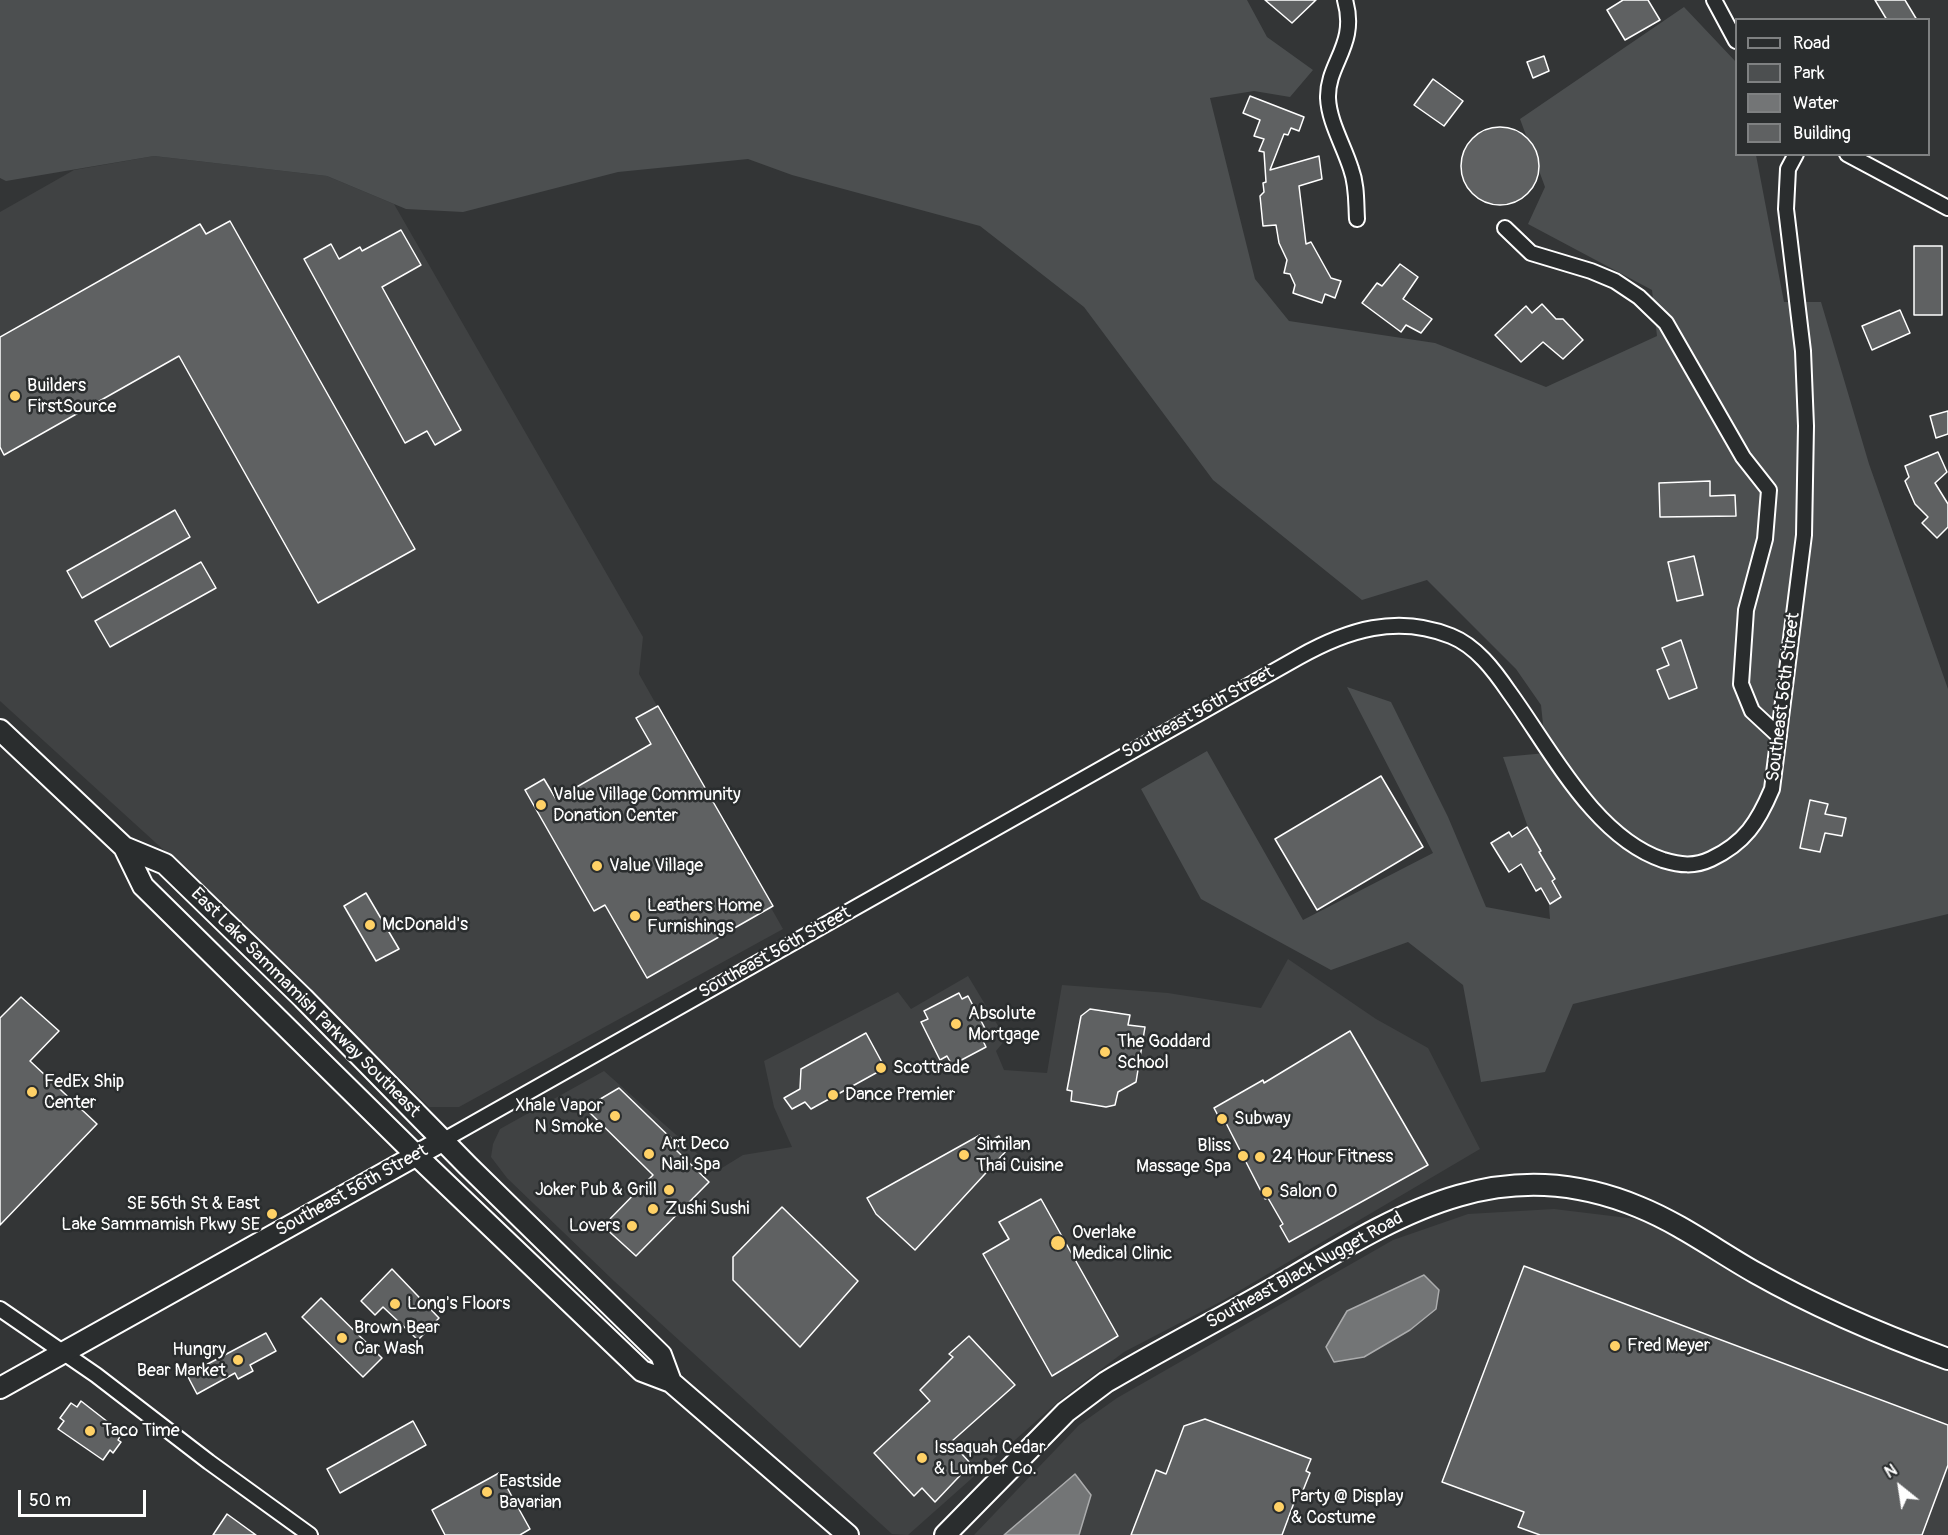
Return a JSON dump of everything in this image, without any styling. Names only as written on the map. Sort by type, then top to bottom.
[{"type":"main road","name":"East Lake Sammamish Parkway Southeast","points":[[0,730],[128,856],[143,886],[416,1155],[642,1371],[672,1382],[848,1535]]},
{"type":"main road","name":"East Lake Sammamish Parkway Southeast","points":[[128,856],[165,864],[243,939],[442,1141],[661,1355],[672,1382]]},
{"type":"main road","name":"Southeast 56th Street","points":[[0,1388],[442,1141]]},
{"type":"main road","name":"Southeast Black Nugget Road","points":[[945,1535],[1066,1412],[1106,1382],[1388,1222],[1446,1199],[1484,1189],[1513,1185],[1558,1185],[1620,1200],[1663,1218],[1754,1272],[1827,1311],[1948,1359]]},
{"type":"street","points":[[1345,0],[1348,26],[1346,43],[1329,84],[1328,98],[1330,114],[1356,187],[1358,219]]},
{"type":"street","points":[[1714,0],[1735,37]]},
{"type":"street","name":"Southeast 56th Street","points":[[442,1141],[1299,657],[1333,638],[1354,631],[1395,625],[1426,628],[1452,636],[1467,645],[1495,673],[1543,738],[1572,784],[1601,819],[1628,843],[1681,866],[1703,862],[1719,855],[1754,827],[1772,789],[1804,535],[1806,426],[1803,351],[1786,209],[1788,169],[1795,156]]},
{"type":"street","points":[[1851,156],[1948,208]]},
{"type":"street","points":[[1504,228],[1531,253],[1591,270],[1615,281],[1638,297],[1666,323],[1743,457],[1769,490],[1765,539],[1746,610],[1741,684],[1752,711],[1779,736]]},
{"type":"street","points":[[0,1309],[63,1351],[310,1535]]},
{"type":"shaded area","points":[[154,156],[327,176],[394,204],[643,637],[639,674],[783,929],[459,1107],[429,1107],[223,904],[0,701],[0,212],[74,170]]},
{"type":"shaded area","points":[[1288,959],[1376,1019],[1428,1048],[1480,1149],[1222,1301],[1124,1352],[1060,1400],[908,1535],[892,1534],[614,1281],[507,1178],[491,1157],[493,1144],[500,1129],[604,1071],[717,1171],[743,1155],[792,1147],[774,1107],[764,1061],[898,992],[911,1009],[968,976],[1006,1039],[996,1051],[1004,1070],[1047,1073],[1062,985],[1168,993],[1261,1008]]},
{"type":"shaded area","points":[[1554,1209],[1661,1222],[1948,1366],[1948,1535],[974,1535],[1079,1425],[1117,1398],[1393,1240],[1468,1214]]},
{"type":"green space","points":[[0,0],[1247,0],[1267,37],[1313,70],[1290,97],[1254,91],[1210,98],[1255,279],[1289,321],[1435,343],[1546,387],[1657,336],[1652,290],[1528,224],[1545,187],[1520,119],[1684,7],[1735,61],[1735,156],[1756,156],[1784,302],[1821,302],[1869,464],[1948,689],[1948,914],[1573,1004],[1545,1072],[1481,1082],[1463,985],[1408,942],[1331,970],[1201,899],[1141,789],[1207,751],[1303,920],[1433,853],[1347,687],[1391,702],[1448,817],[1486,907],[1550,919],[1547,881],[1503,757],[1546,753],[1541,705],[1516,669],[1427,580],[1362,600],[1213,480],[1084,307],[980,226],[792,175],[748,159],[618,172],[463,212],[406,209],[327,176],[154,156],[6,181],[0,178]]},
{"type":"water","points":[[1424,1275],[1439,1290],[1436,1309],[1410,1330],[1364,1357],[1334,1362],[1326,1347],[1347,1311]]},
{"type":"water","points":[[1075,1474],[1091,1495],[1079,1535],[1004,1535]]},
{"type":"building","points":[[1265,0],[1316,0],[1292,23]]},
{"type":"building","points":[[1623,0],[1648,0],[1660,20],[1625,40],[1607,10]]},
{"type":"building","points":[[1875,0],[1905,0],[1916,18],[1886,18]]},
{"type":"building","points":[[1544,56],[1549,71],[1533,78],[1527,62]]},
{"type":"building","points":[[1433,79],[1463,101],[1444,126],[1414,105]]},
{"type":"building","points":[[1250,96],[1304,117],[1299,131],[1291,128],[1288,135],[1284,134],[1270,170],[1319,156],[1322,179],[1299,186],[1306,244],[1311,242],[1331,278],[1341,281],[1335,298],[1325,294],[1322,303],[1293,293],[1295,285],[1290,274],[1284,273],[1287,260],[1279,243],[1276,225],[1263,226],[1260,196],[1264,192],[1263,183],[1266,182],[1264,152],[1259,151],[1264,139],[1254,136],[1260,120],[1243,113]]},
{"type":"building","points":[[1500,127],[1515,130],[1527,139],[1536,151],[1539,166],[1536,181],[1527,193],[1515,202],[1500,205],[1485,202],[1473,193],[1464,181],[1461,166],[1464,151],[1473,139],[1485,130]]},
{"type":"building","points":[[230,221],[415,549],[318,603],[179,356],[4,455],[0,447],[0,337],[200,224],[206,234]]},
{"type":"building","points":[[401,230],[421,265],[382,287],[461,430],[435,445],[427,431],[405,443],[304,259],[331,244],[339,259],[360,247],[362,251]]},
{"type":"building","points":[[1914,246],[1942,246],[1942,315],[1914,315]]},
{"type":"building","points":[[1400,264],[1418,277],[1403,299],[1432,319],[1421,333],[1406,325],[1401,332],[1362,303],[1377,283],[1382,286]]},
{"type":"building","points":[[1542,304],[1556,319],[1563,319],[1583,340],[1563,359],[1543,342],[1521,362],[1495,335],[1526,306],[1532,313]]},
{"type":"building","points":[[1900,310],[1910,333],[1872,350],[1862,326]]},
{"type":"building","points":[[1948,411],[1948,434],[1936,438],[1930,416]]},
{"type":"building","points":[[1938,452],[1947,472],[1935,483],[1948,504],[1948,527],[1937,538],[1922,523],[1928,517],[1915,504],[1905,481],[1909,477],[1905,466]]},
{"type":"building","points":[[1710,481],[1710,496],[1735,495],[1736,516],[1660,517],[1659,483]]},
{"type":"building","points":[[175,510],[190,537],[82,598],[67,571]]},
{"type":"building","points":[[1694,556],[1703,595],[1677,601],[1668,562]]},
{"type":"building","points":[[201,562],[216,588],[110,647],[95,621]]},
{"type":"building","points":[[1681,640],[1697,688],[1669,699],[1657,670],[1669,665],[1662,648]]},
{"type":"building","points":[[658,706],[773,906],[647,978],[605,905],[594,911],[525,790],[544,779],[556,799],[651,744],[636,718]]},
{"type":"building","points":[[1381,776],[1423,847],[1317,910],[1275,839]]},
{"type":"building","points":[[1810,800],[1828,804],[1825,814],[1846,818],[1842,836],[1825,833],[1820,852],[1800,848]]},
{"type":"building","points":[[1527,827],[1555,879],[1552,881],[1561,897],[1550,904],[1541,888],[1536,891],[1521,864],[1509,872],[1491,843],[1509,832],[1512,837]]},
{"type":"building","name":"McDonald's","points":[[366,893],[399,949],[376,961],[344,906]]},
{"type":"building","points":[[959,993],[962,999],[968,996],[989,1036],[982,1039],[986,1047],[952,1065],[947,1056],[940,1060],[921,1022],[928,1019],[924,1011]]},
{"type":"building","name":"FedEx Ship Center","points":[[21,997],[59,1031],[30,1061],[97,1124],[0,1225],[0,1018]]},
{"type":"building","points":[[1090,1009],[1130,1015],[1128,1025],[1145,1027],[1136,1082],[1118,1092],[1115,1105],[1106,1107],[1071,1101],[1072,1091],[1067,1090],[1081,1016]]},
{"type":"building","points":[[1350,1031],[1428,1165],[1289,1242],[1280,1226],[1283,1224],[1268,1198],[1265,1199],[1226,1123],[1223,1125],[1214,1108],[1263,1080],[1264,1083]]},
{"type":"building","points":[[866,1033],[885,1068],[811,1109],[805,1102],[792,1109],[784,1098],[800,1089],[801,1069]]},
{"type":"building","points":[[619,1088],[679,1146],[675,1149],[709,1182],[636,1256],[603,1226],[653,1175],[585,1108]]},
{"type":"building","points":[[980,1135],[985,1144],[999,1136],[1007,1150],[915,1250],[876,1214],[867,1198]]},
{"type":"building","points":[[1041,1199],[1118,1336],[1052,1376],[983,1254],[1009,1239],[999,1222]]},
{"type":"building","points":[[782,1207],[858,1281],[800,1347],[733,1280],[733,1257]]},
{"type":"building","name":"Fred Meyer","points":[[1524,1266],[1948,1425],[1948,1465],[1922,1535],[1540,1535],[1518,1527],[1524,1512],[1442,1482]]},
{"type":"building","name":"Long's Floors","points":[[392,1269],[439,1318],[418,1340],[383,1307],[375,1315],[361,1301]]},
{"type":"building","name":"Brown Bear Car Wash","points":[[321,1298],[382,1358],[363,1377],[302,1317]]},
{"type":"building","points":[[266,1333],[276,1351],[250,1365],[253,1371],[238,1379],[235,1373],[197,1394],[187,1375]]},
{"type":"building","points":[[969,1336],[1015,1385],[951,1442],[971,1464],[935,1502],[922,1488],[914,1496],[874,1453],[930,1401],[920,1390],[953,1357],[949,1354]]},
{"type":"building","name":"Taco Time","points":[[81,1401],[122,1433],[118,1440],[121,1442],[113,1453],[110,1450],[103,1460],[58,1429],[64,1421],[60,1418],[71,1403],[77,1407]]},
{"type":"building","points":[[1205,1419],[1311,1459],[1306,1471],[1310,1473],[1302,1493],[1298,1492],[1282,1535],[1131,1535],[1156,1470],[1166,1474],[1184,1426]]},
{"type":"building","points":[[413,1421],[426,1445],[340,1493],[327,1469]]},
{"type":"building","name":"Eastside Bavarian","points":[[499,1473],[530,1529],[520,1535],[445,1535],[432,1510]]},
{"type":"building","points":[[227,1514],[256,1535],[213,1535]]},
{"type":"place","name":"Builders FirstSource","points":[[15,396]]},
{"type":"place","name":"Value Village Community Donation Center","points":[[541,805]]},
{"type":"place","name":"Value Village","points":[[597,866]]},
{"type":"place","name":"Leathers Home Furnishings","points":[[635,916]]},
{"type":"place","name":"McDonald's","points":[[370,925]]},
{"type":"place","name":"Absolute Mortgage","points":[[956,1024]]},
{"type":"place","name":"The Goddard School","points":[[1105,1052]]},
{"type":"place","name":"Scottrade","points":[[881,1068]]},
{"type":"place","name":"FedEx Ship Center","points":[[32,1092]]},
{"type":"place","name":"Dance Premier","points":[[833,1095]]},
{"type":"place","name":"Xhale Vapor N Smoke","points":[[615,1116]]},
{"type":"place","name":"Subway","points":[[1222,1119]]},
{"type":"place","name":"Art Deco Nail Spa","points":[[649,1154]]},
{"type":"place","name":"Similan Thai Cuisine","points":[[964,1155]]},
{"type":"place","name":"Bliss Massage Spa","points":[[1243,1156]]},
{"type":"place","name":"24 Hour Fitness","points":[[1260,1157]]},
{"type":"place","name":"Joker Pub & Grill","points":[[669,1190]]},
{"type":"place","name":"Salon O","points":[[1267,1192]]},
{"type":"place","name":"Zushi Sushi","points":[[653,1209]]},
{"type":"place","name":"SE 56th St & East Lake Sammamish Pkwy SE","points":[[272,1214]]},
{"type":"place","name":"Lovers","points":[[632,1226]]},
{"type":"place","name":"Overlake Medical Clinic","points":[[1058,1243]]},
{"type":"place","name":"Long's Floors","points":[[395,1304]]},
{"type":"place","name":"Brown Bear Car Wash","points":[[342,1338]]},
{"type":"place","name":"Fred Meyer","points":[[1615,1346]]},
{"type":"place","name":"Hungry Bear Market","points":[[238,1360]]},
{"type":"place","name":"Taco Time","points":[[90,1431]]},
{"type":"place","name":"Issaquah Cedar & Lumber Co.","points":[[922,1458]]},
{"type":"place","name":"Eastside Bavarian","points":[[487,1492]]},
{"type":"place","name":"Party @ Display & Costume","points":[[1279,1507]]}]
